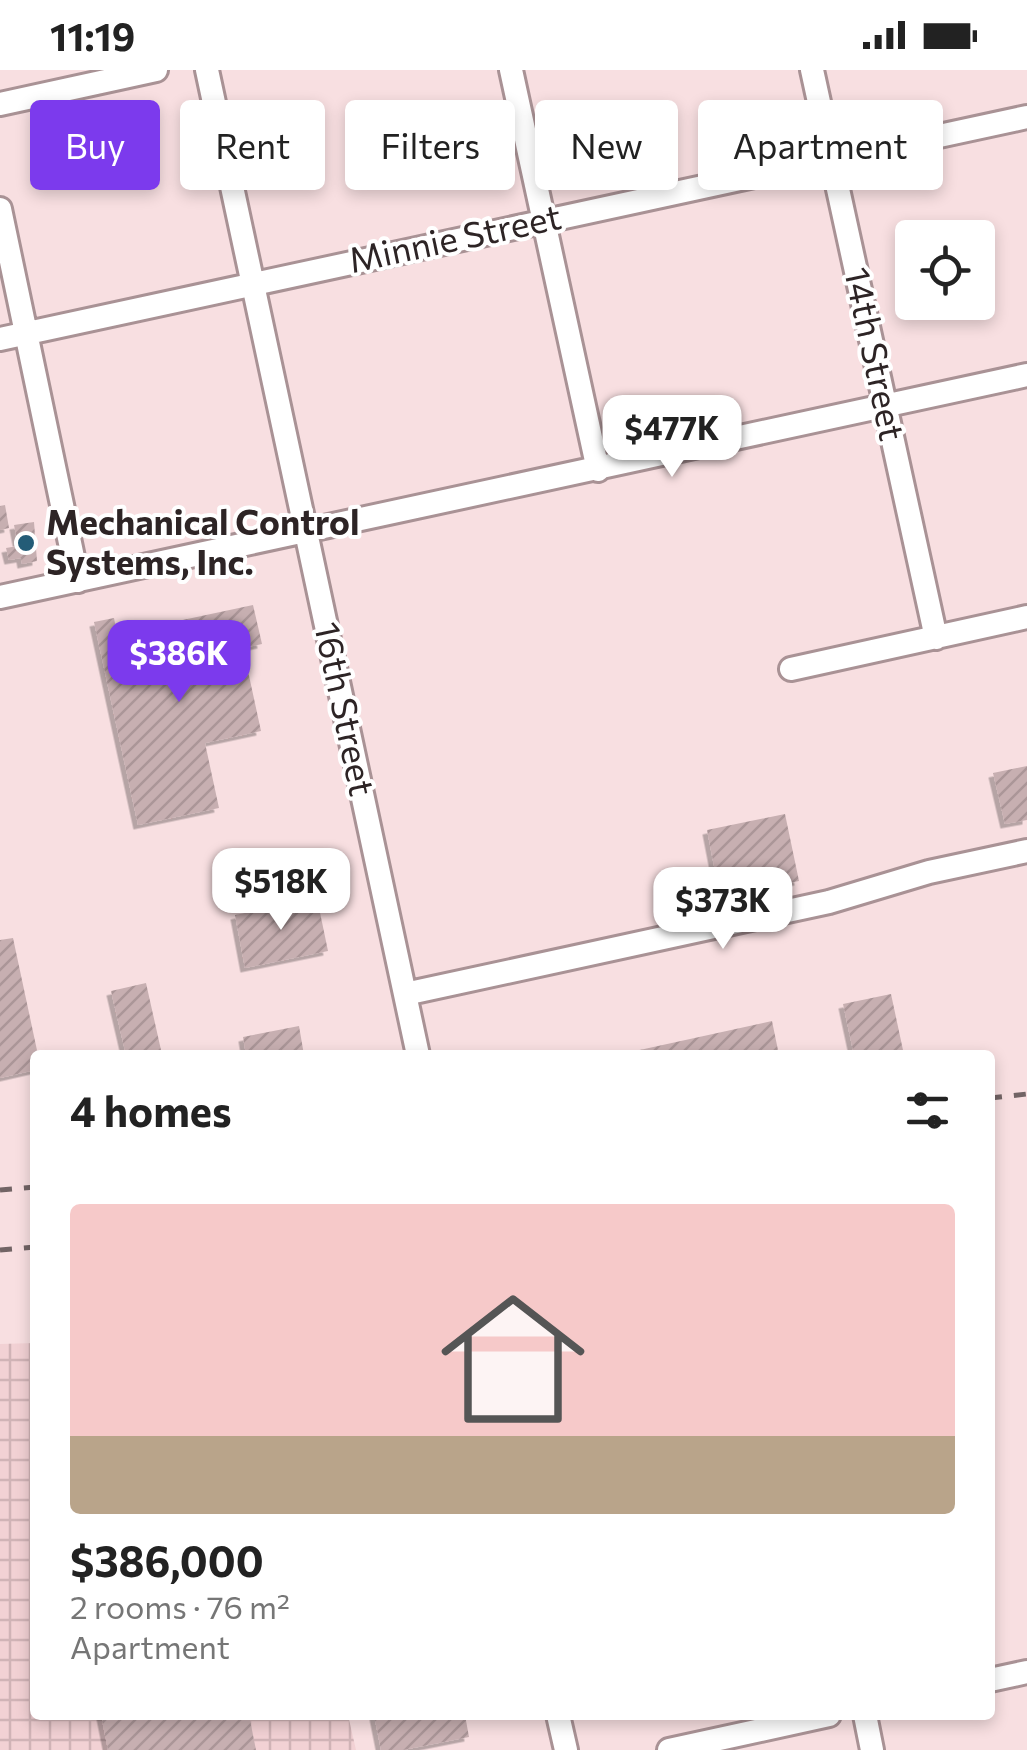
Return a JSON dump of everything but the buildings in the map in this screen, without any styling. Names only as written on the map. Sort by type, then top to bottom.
[{"type":"street","points":[[0,104],[156,70]]},
{"type":"street","name":"16th Street","points":[[207,70],[417,1050]]},
{"type":"street","points":[[511,70],[598,470]]},
{"type":"street","name":"14th Street","points":[[812,70],[818,100]]},
{"type":"street","name":"Minnie Street","points":[[943,135],[1027,117]]},
{"type":"street","name":"Minnie Street","points":[[0,339],[698,188]]},
{"type":"street","name":"14th Street","points":[[838,190],[936,638]]},
{"type":"street","points":[[0,208],[78,581]]},
{"type":"street","points":[[0,597],[1027,375]]},
{"type":"street","points":[[791,668],[1027,618]]},
{"type":"street","points":[[406,994],[829,902],[929,872],[1027,851]]},
{"type":"street","points":[[995,1679],[1027,1672]]},
{"type":"street","points":[[559,1720],[566,1750]]},
{"type":"street","points":[[669,1750],[806,1720]]},
{"type":"street","points":[[865,1720],[872,1750]]},
{"type":"shaded area","points":[[30,1343],[30,1720],[349,1720],[356,1750],[0,1750],[0,1344]]},
{"type":"railway","points":[[995,1097],[1027,1094]]},
{"type":"railway","points":[[0,1190],[30,1187]]},
{"type":"railway","points":[[0,1250],[30,1247]]},
{"type":"place","name":"Mechanical Control Systems, Inc.","points":[[26,543]]}]
